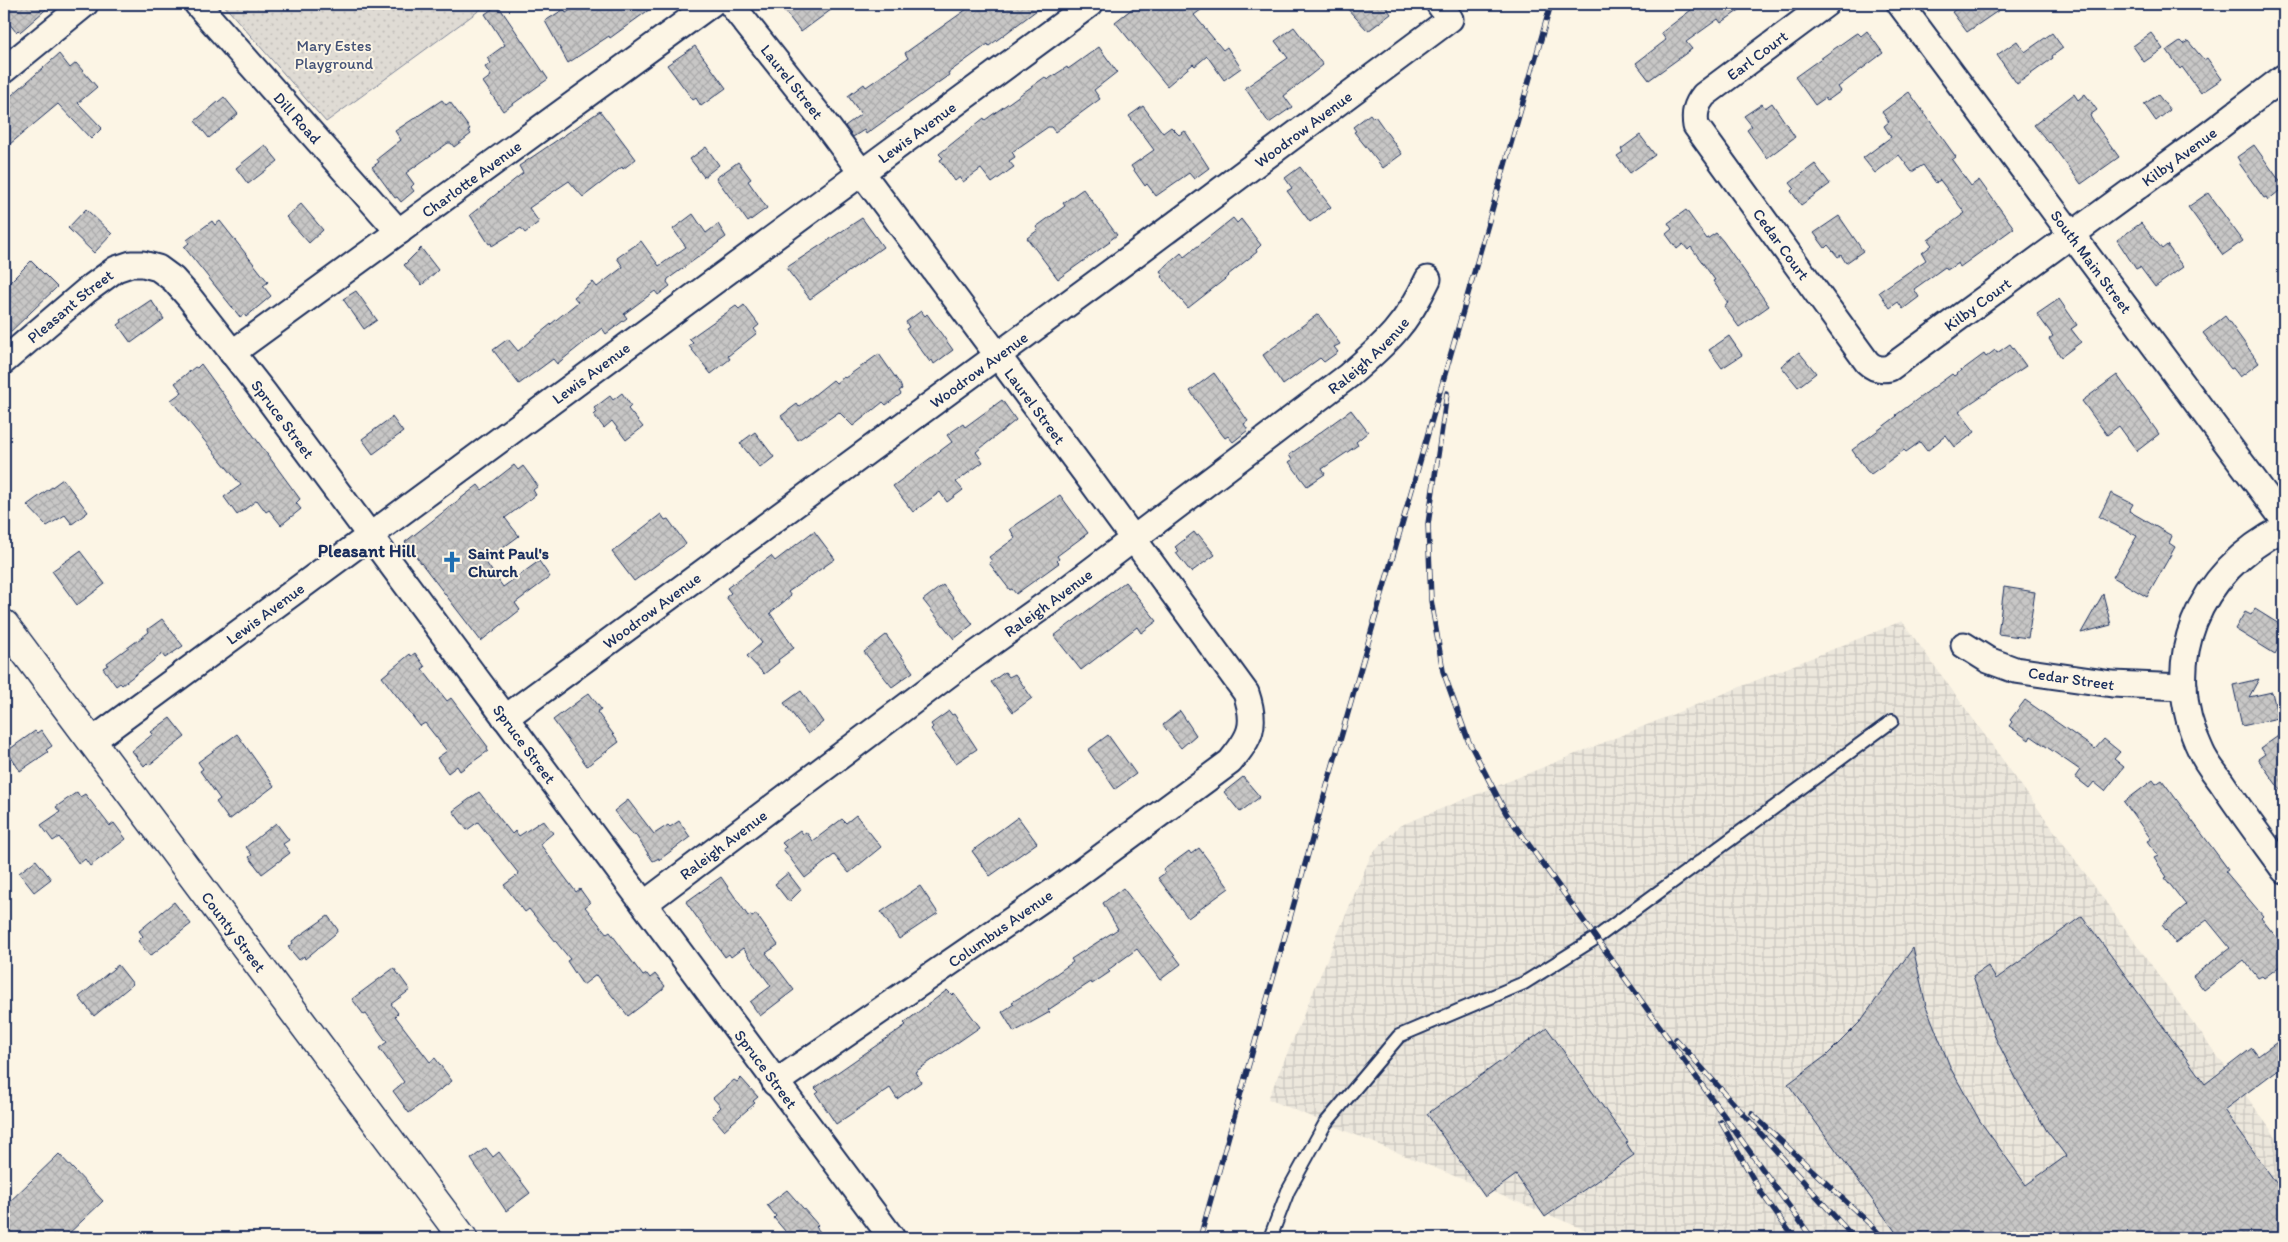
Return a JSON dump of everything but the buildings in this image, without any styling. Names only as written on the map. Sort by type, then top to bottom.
[{"type":"street","points":[[4,70],[85,4]]},
{"type":"street","name":"Dill Road","points":[[197,4],[399,232]]},
{"type":"street","name":"Charlotte Avenue","points":[[232,353],[711,4]]},
{"type":"street","name":"Laurel Street","points":[[731,4],[862,174],[1134,539],[1246,694],[1251,709],[1252,725],[1246,743],[1230,762],[1220,769]]},
{"type":"street","name":"Lewis Avenue","points":[[92,741],[659,320],[862,174],[1090,4]]},
{"type":"street","name":"Earl Court","points":[[1696,111],[1697,104],[1704,95],[1826,4]]},
{"type":"street","name":"South Main Street","points":[[1900,4],[2284,520]]},
{"type":"street","name":"Woodrow Avenue","points":[[505,718],[997,356],[1444,11]]},
{"type":"street","name":"Kilby Avenue","points":[[2072,235],[2284,77]]},
{"type":"street","name":"Cedar Court","points":[[1696,111],[1696,126],[1755,209],[1867,362],[1881,370]]},
{"type":"street","name":"Kilby Court","points":[[1881,370],[1890,368],[2072,235]]},
{"type":"street","name":"Pleasant Street","points":[[4,361],[86,291],[116,269],[131,264],[143,264]]},
{"type":"street","name":"Spruce Street","points":[[143,264],[158,268],[173,279],[232,353],[892,1238]]},
{"type":"street","name":"Raleigh Avenue","points":[[644,904],[965,662],[1134,539],[1348,376],[1386,343],[1405,322],[1428,279]]},
{"type":"street","points":[[2284,528],[2248,550],[2209,591],[2198,610],[2190,631],[2185,658],[2184,688],[2190,726],[2201,753],[2284,870]]},
{"type":"street","name":"County Street","points":[[4,624],[464,1238]]},
{"type":"street","name":"Cedar Street","points":[[1964,645],[1988,660],[2015,670],[2112,684],[2184,688]]},
{"type":"street","name":"Columbus Avenue","points":[[776,1082],[1078,874],[1220,769]]},
{"type":"lane","points":[[1270,1238],[1288,1191],[1325,1124],[1399,1036],[1524,982],[1596,938],[1892,721]]},
{"type":"shaded area","points":[[1902,621],[2284,1148],[2284,1238],[1605,1238],[1268,1099],[1371,855],[1399,826]]},
{"type":"green space","name":"Mary Estes Playground","points":[[223,4],[488,4],[326,122]]},
{"type":"railway","points":[[1200,1238],[1551,4]]},
{"type":"railway","points":[[1447,393],[1428,524],[1431,600],[1443,671],[1468,740],[1506,813],[1812,1238]]},
{"type":"railway","points":[[1676,1039],[1854,1238]]},
{"type":"railway","points":[[1752,1114],[1883,1238]]},
{"type":"railway","points":[[1721,1122],[1760,1191],[1794,1238]]},
{"type":"place","name":"Saint Paul's Church","points":[[452,562]]},
{"type":"district","name":"Pleasant Hill","points":[[367,551]]}]
